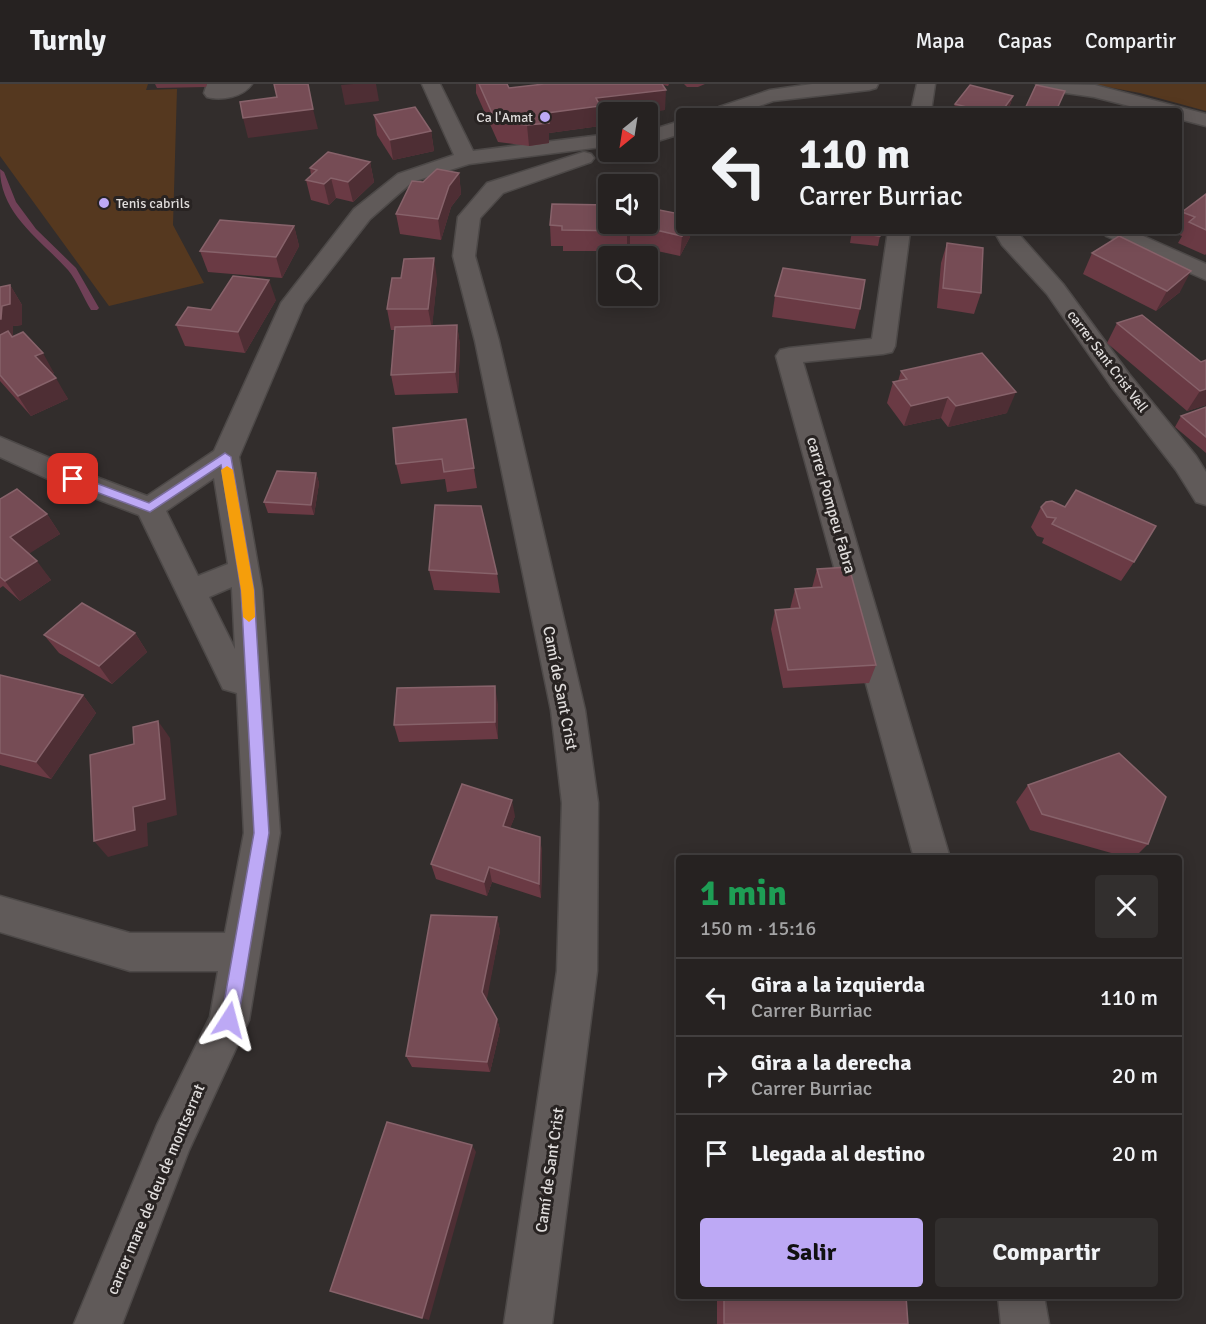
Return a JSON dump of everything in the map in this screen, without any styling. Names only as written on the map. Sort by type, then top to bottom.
[{"type":"street","points":[[216,84],[214,93],[225,93],[243,84]]},
{"type":"street","points":[[431,84],[466,158]]},
{"type":"street","points":[[735,108],[770,96],[869,84]]},
{"type":"street","points":[[922,108],[926,84]]},
{"type":"street","points":[[1045,84],[1095,91],[1160,108]]},
{"type":"street","points":[[1182,114],[1206,120]]},
{"type":"street","points":[[150,508],[225,457],[293,303],[362,214],[405,178],[466,158],[598,141]]},
{"type":"street","name":"Camí de Sant Crist","points":[[528,1324],[577,971],[580,803],[568,710],[487,341],[464,256],[469,217],[495,188],[598,154]]},
{"type":"street","name":"carrer Pompeu Fabra","points":[[899,234],[883,346],[789,356],[931,855]]},
{"type":"street","name":"carrer Sant Crist Vell","points":[[1007,234],[1055,289],[1120,380],[1186,463],[1206,495]]},
{"type":"street","points":[[1121,234],[1206,273]]},
{"type":"street","points":[[0,446],[73,479],[150,508],[234,680],[253,681]]},
{"type":"street","name":"carrer mare de deu de montserrat","points":[[98,1324],[172,1140],[229,1020],[262,833],[247,590],[225,457]]},
{"type":"street","points":[[191,591],[244,570]]},
{"type":"street","points":[[0,914],[130,952],[240,952]]},
{"type":"street","points":[[1021,1299],[1025,1324]]},
{"type":"shaded area","name":"Tenis cabrils","points":[[0,84],[148,84],[146,90],[177,89],[173,225],[204,283],[109,306],[0,156]]},
{"type":"shaded area","points":[[1091,84],[1206,84],[1206,111],[1140,93]]},
{"type":"building","points":[[274,84],[308,84],[313,109],[243,118],[240,102],[277,97]]},
{"type":"building","points":[[479,84],[507,84],[509,88],[544,84],[662,84],[666,90],[596,98],[598,106],[547,113],[549,123],[527,125],[496,122]]},
{"type":"building","points":[[970,85],[1013,96],[1004,108],[970,108],[955,104]]},
{"type":"building","points":[[1036,85],[1065,91],[1057,108],[1025,108]]},
{"type":"building","points":[[415,107],[431,131],[390,140],[374,115]]},
{"type":"building","points":[[328,152],[370,162],[348,182],[331,178],[324,184],[306,180],[317,170],[310,168]]},
{"type":"building","points":[[437,169],[459,173],[449,186],[438,219],[396,214],[412,181],[423,182]]},
{"type":"building","points":[[1206,194],[1206,230],[1189,222],[1195,217],[1182,212]]},
{"type":"building","points":[[552,204],[598,205],[598,231],[562,230],[562,226],[550,225]]},
{"type":"building","points":[[658,210],[676,213],[676,234],[683,234],[682,236],[658,230]]},
{"type":"building","points":[[220,220],[294,226],[276,257],[200,251]]},
{"type":"building","points":[[1119,236],[1191,271],[1167,291],[1092,253]]},
{"type":"building","points":[[947,243],[983,248],[981,293],[943,288]]},
{"type":"building","points":[[434,258],[428,309],[387,309],[392,278],[401,278],[404,259]]},
{"type":"building","points":[[783,268],[865,280],[860,309],[775,296]]},
{"type":"building","points":[[233,276],[269,280],[238,332],[176,325],[188,307],[211,310]]},
{"type":"building","points":[[10,285],[10,304],[2,306],[0,319],[0,287]]},
{"type":"building","points":[[1142,315],[1201,362],[1206,360],[1206,389],[1200,391],[1117,323]]},
{"type":"building","points":[[457,325],[455,372],[391,375],[395,327]]},
{"type":"building","points":[[8,331],[12,337],[23,332],[43,353],[35,356],[56,378],[18,396],[0,375],[0,335]]},
{"type":"building","points":[[982,353],[1016,392],[956,406],[948,397],[911,406],[893,382],[907,379],[901,371]]},
{"type":"building","points":[[1206,407],[1206,437],[1181,416]]},
{"type":"building","points":[[466,419],[474,468],[444,472],[442,459],[396,464],[393,428]]},
{"type":"building","points":[[277,471],[316,473],[311,505],[264,502]]},
{"type":"building","points":[[17,489],[47,514],[10,537],[37,561],[5,581],[0,577],[0,499]]},
{"type":"building","points":[[1076,490],[1156,526],[1134,562],[1052,524],[1056,518],[1047,517],[1041,507],[1046,502],[1052,501],[1065,507]]},
{"type":"building","points":[[435,505],[481,506],[497,574],[429,570]]},
{"type":"building","points":[[849,567],[876,665],[788,670],[775,610],[800,608],[795,589],[822,587],[817,569]]},
{"type":"building","points":[[82,603],[135,633],[99,666],[44,635]]},
{"type":"building","points":[[0,675],[83,695],[36,762],[0,753]]},
{"type":"building","points":[[495,686],[495,722],[394,725],[397,688]]},
{"type":"building","points":[[158,721],[165,799],[133,807],[135,830],[94,841],[90,755],[134,744],[133,727]]},
{"type":"building","points":[[1119,753],[1166,797],[1148,844],[1042,814],[1028,785]]},
{"type":"building","points":[[462,784],[512,800],[503,826],[540,837],[539,884],[489,867],[484,882],[431,864]]},
{"type":"building","points":[[431,915],[497,917],[482,992],[497,1019],[487,1062],[406,1056]]},
{"type":"building","points":[[387,1122],[472,1145],[422,1318],[330,1291]]},
{"type":"building","points":[[724,1299],[906,1299],[908,1324],[724,1324]]},
{"type":"waterway","points":[[0,172],[12,202],[33,231],[73,270],[94,308]]},
{"type":"slow traffic","points":[[227,470],[247,590],[249,617]]},
{"type":"place","name":"Ca l'Amat","points":[[545,117]]},
{"type":"place","name":"Tenis cabrils","points":[[104,203]]},
{"type":"route","points":[[73,479],[150,508],[225,457],[247,590],[262,833],[229,1020]]}]
